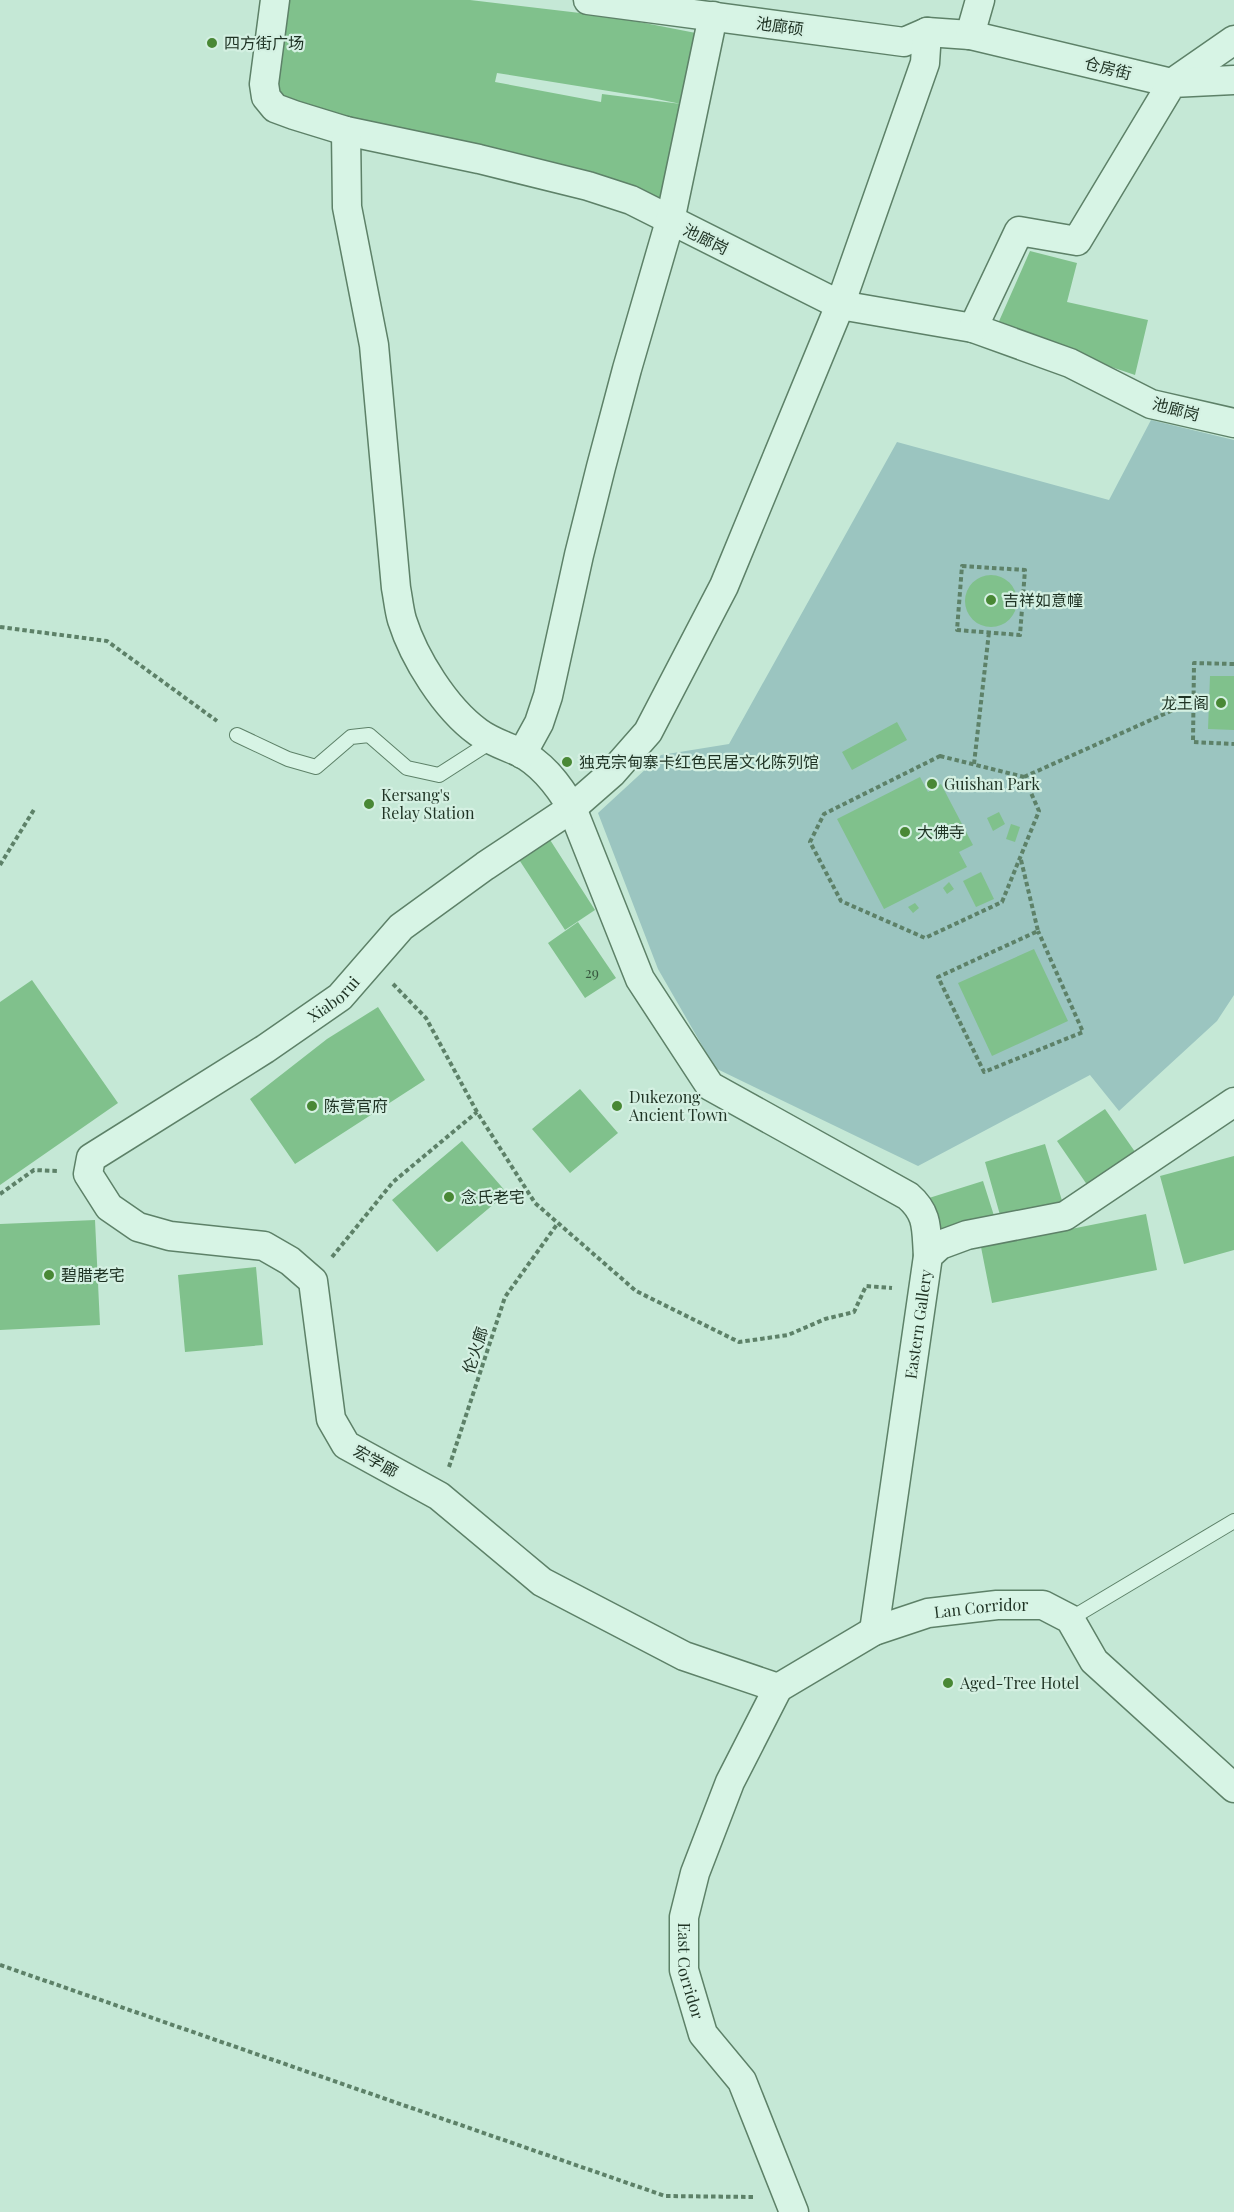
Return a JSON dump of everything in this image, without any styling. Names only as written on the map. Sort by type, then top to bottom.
[{"type":"street","name":"池廊岗","points":[[275,0],[264,84],[266,97],[275,108],[346,131],[478,159],[588,186],[631,200],[840,305],[973,328],[1070,363],[1151,404],[1234,423]]},
{"type":"street","name":"池廊硕","points":[[588,0],[904,42],[927,32],[970,35]]},
{"type":"street","points":[[970,35],[980,0]]},
{"type":"street","points":[[522,754],[540,723],[548,696],[600,467],[670,221],[713,16]]},
{"type":"street","name":"Xiaborui","points":[[88,1174],[91,1158],[265,1049],[340,997],[401,927],[484,866],[572,808],[612,774],[648,732],[724,586],[840,305],[925,63],[927,32]]},
{"type":"street","name":"仓房街","points":[[970,35],[1172,83],[1234,80]]},
{"type":"street","points":[[973,328],[1019,231],[1077,241],[1172,83],[1234,40]]},
{"type":"street","points":[[346,131],[347,207],[374,345],[380,394],[392,560],[401,619],[416,657],[459,715],[492,741],[522,754],[550,777],[561,790],[572,808],[640,978],[710,1086],[908,1196],[918,1205],[925,1218],[928,1256]]},
{"type":"street","name":"Eastern Gallery","points":[[874,1631],[928,1256],[940,1245],[967,1235],[1065,1216],[1234,1102]]},
{"type":"street","points":[[88,1174],[109,1207],[138,1227],[170,1236],[264,1246],[290,1261],[313,1281]]},
{"type":"street","name":"宏学廊","points":[[313,1281],[331,1419],[346,1445],[439,1496],[542,1582],[684,1656],[778,1688]]},
{"type":"street","name":"Lan Corridor","points":[[778,1688],[874,1631],[928,1613],[997,1605],[1043,1605],[1070,1619]]},
{"type":"street","points":[[1070,1619],[1094,1661],[1234,1788]]},
{"type":"street","name":"East Corridor","points":[[778,1688],[730,1782],[695,1873],[684,1917],[684,1970],[703,2034],[742,2081],[791,2205]]},
{"type":"lane","points":[[237,735],[288,759],[316,767],[351,737],[369,735],[407,768],[439,775],[492,741]]},
{"type":"lane","points":[[1070,1619],[1234,1521]]},
{"type":"path","points":[[962,566],[1024,570],[1020,634],[989,632],[957,630],[962,566]]},
{"type":"path","points":[[0,627],[107,642],[237,735]]},
{"type":"path","points":[[974,764],[989,632]]},
{"type":"path","points":[[1234,664],[1194,663],[1193,700],[1193,742],[1234,744]]},
{"type":"path","points":[[1023,777],[1039,811],[1002,902],[926,938],[841,901],[810,842],[824,814],[940,756],[1023,777],[1193,700]]},
{"type":"path","points":[[0,866],[35,807]]},
{"type":"path","points":[[1021,860],[1038,931],[1083,1032],[984,1072],[938,977],[1038,931]]},
{"type":"path","points":[[372,961],[426,1018],[477,1112],[535,1203],[636,1291],[739,1342],[788,1335],[825,1319],[854,1312],[866,1286],[922,1291]]},
{"type":"path","points":[[313,1281],[393,1182],[477,1112]]},
{"type":"path","points":[[0,1194],[33,1170],[88,1174]]},
{"type":"path","name":"伦火廊","points":[[439,1496],[505,1297],[558,1223]]},
{"type":"path","points":[[0,1965],[664,2196],[791,2205]]},
{"type":"shaded area","name":"Guishan Park","points":[[1151,420],[1234,440],[1234,995],[1217,1021],[1119,1111],[1090,1075],[918,1166],[715,1068],[658,969],[598,813],[661,755],[729,744],[897,442],[1109,500]]},
{"type":"building","points":[[290,0],[470,0],[614,17],[706,35],[669,206],[276,102]],"holes":[[[497,73],[681,104],[602,94],[601,102],[495,82]]]},
{"type":"building","points":[[1030,251],[1077,263],[1067,302],[1148,320],[1135,375],[996,328]]},
{"type":"building","name":"吉祥如意幢","points":[[991,575],[1001,577],[1009,583],[1015,591],[1017,601],[1015,611],[1009,619],[1001,625],[991,627],[981,625],[973,619],[967,611],[965,601],[967,591],[973,583],[981,577]]},
{"type":"building","name":"龙王阁","points":[[1210,676],[1234,676],[1234,730],[1208,729]]},
{"type":"building","points":[[897,722],[907,740],[852,770],[842,752]]},
{"type":"building","name":"大佛寺","points":[[920,777],[928,792],[941,784],[973,845],[959,852],[967,867],[884,909],[837,819]]},
{"type":"building","points":[[999,812],[1005,824],[993,831],[987,818]]},
{"type":"building","points":[[1011,824],[1020,827],[1015,842],[1006,839]]},
{"type":"building","points":[[545,832],[595,910],[565,930],[514,852]]},
{"type":"building","points":[[981,872],[994,899],[976,907],[963,881]]},
{"type":"building","points":[[949,882],[954,889],[947,894],[943,888]]},
{"type":"building","points":[[915,903],[919,908],[913,913],[908,907]]},
{"type":"building","points":[[578,922],[616,978],[585,998],[548,943]]},
{"type":"building","points":[[1034,949],[1068,1021],[992,1056],[958,983]]},
{"type":"building","points":[[32,980],[118,1103],[0,1185],[0,1002]]},
{"type":"building","name":"陈营官府","points":[[378,1007],[425,1080],[295,1164],[250,1099],[327,1039]]},
{"type":"building","points":[[580,1089],[618,1133],[570,1173],[532,1129]]},
{"type":"building","points":[[1105,1109],[1138,1156],[1090,1189],[1057,1141]]},
{"type":"building","name":"念氏老宅","points":[[462,1141],[507,1193],[437,1252],[392,1200]]},
{"type":"building","points":[[1045,1144],[1063,1204],[1002,1222],[985,1162]]},
{"type":"building","points":[[1234,1156],[1234,1250],[1184,1264],[1160,1176]]},
{"type":"building","points":[[983,1181],[996,1222],[942,1239],[929,1198]]},
{"type":"building","points":[[1146,1214],[1157,1270],[992,1303],[981,1247]]},
{"type":"building","name":"碧腊老宅","points":[[95,1220],[100,1325],[0,1330],[0,1224]]},
{"type":"building","points":[[256,1267],[263,1345],[185,1352],[178,1275]]},
{"type":"place","name":"四方街广场","points":[[212,43]]},
{"type":"place","name":"吉祥如意幢","points":[[991,600]]},
{"type":"place","name":"龙王阁","points":[[1221,703]]},
{"type":"place","name":"独克宗甸寨卡红色民居文化陈列馆","points":[[567,762]]},
{"type":"place","name":"Guishan Park","points":[[932,784]]},
{"type":"place","name":"Kersang's Relay Station","points":[[369,804]]},
{"type":"place","name":"大佛寺","points":[[905,832]]},
{"type":"place","name":"陈营官府","points":[[312,1106]]},
{"type":"place","name":"Dukezong Ancient Town","points":[[617,1106]]},
{"type":"place","name":"念氏老宅","points":[[449,1197]]},
{"type":"place","name":"碧腊老宅","points":[[49,1275]]},
{"type":"place","name":"Aged-Tree Hotel","points":[[948,1683]]}]
